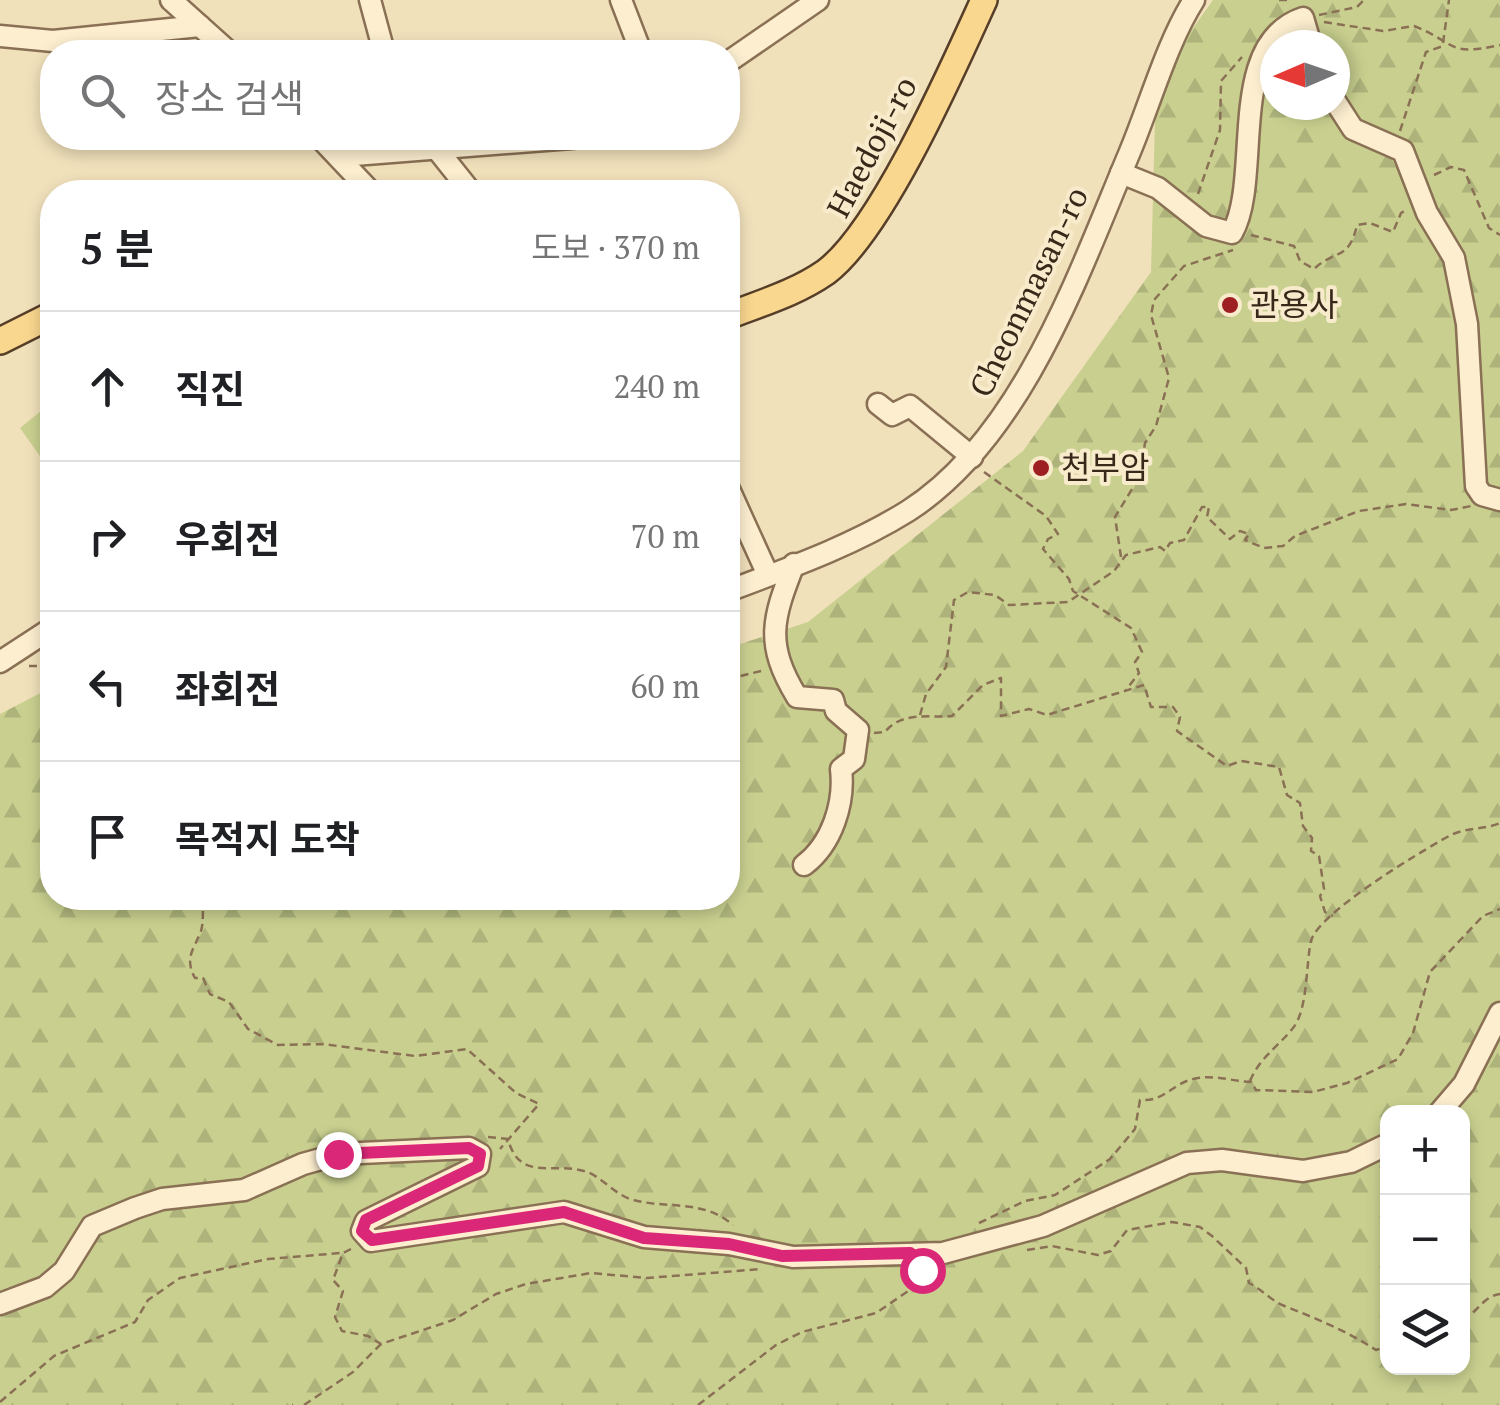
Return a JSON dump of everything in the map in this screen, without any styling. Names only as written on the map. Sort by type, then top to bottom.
[{"type":"main road","name":"Haedoji-ro","points":[[740,311],[800,288],[828,270],[868,228],[984,0]]},
{"type":"main road","points":[[0,341],[40,321]]},
{"type":"street","points":[[171,0],[216,40]]},
{"type":"street","points":[[370,0],[381,40]]},
{"type":"street","points":[[621,0],[636,40]]},
{"type":"street","points":[[740,54],[818,0]]},
{"type":"street","name":"Cheonmasan-ro","points":[[740,587],[829,553],[910,510],[969,460],[1011,406],[1121,172],[1194,0]]},
{"type":"street","points":[[1283,30],[1303,18],[1307,30]]},
{"type":"street","points":[[0,36],[53,40],[200,26]]},
{"type":"street","points":[[1121,172],[1158,188],[1227,235],[1240,232],[1249,115],[1260,76]]},
{"type":"street","points":[[1348,120],[1353,128],[1394,147],[1408,160],[1424,206],[1454,258],[1468,324],[1474,480],[1482,495],[1497,499]]},
{"type":"street","points":[[333,150],[361,180]]},
{"type":"street","points":[[340,156],[387,150]]},
{"type":"street","points":[[439,150],[462,180]]},
{"type":"street","points":[[878,404],[892,415],[910,406],[969,460]]},
{"type":"street","points":[[740,513],[768,574]]},
{"type":"street","points":[[794,564],[773,616],[780,664],[797,696],[833,700],[836,711],[858,730],[854,759],[841,769],[843,785],[826,846],[804,865]]},
{"type":"street","points":[[9,663],[40,638]]},
{"type":"street","points":[[1446,1105],[1464,1084],[1500,1013]]},
{"type":"street","points":[[0,1304],[45,1287],[64,1271],[92,1226],[162,1199],[244,1190],[338,1154],[469,1148],[480,1154],[478,1166],[366,1220],[362,1231],[372,1240],[564,1212],[644,1238],[729,1244],[793,1257],[942,1253],[1043,1226],[1187,1163],[1222,1160],[1303,1171],[1351,1162],[1380,1148]]},
{"type":"path","points":[[1279,0],[1289,0]]},
{"type":"path","points":[[1303,18],[1356,7],[1364,0]]},
{"type":"path","points":[[1443,44],[1441,30],[1449,0]]},
{"type":"path","points":[[1303,18],[1382,32],[1414,26],[1443,44],[1466,52],[1500,45]]},
{"type":"path","points":[[1394,147],[1426,52],[1443,44]]},
{"type":"path","points":[[1194,216],[1220,130],[1221,81],[1243,56],[1260,55]]},
{"type":"path","points":[[1417,182],[1451,167],[1464,170],[1489,228],[1500,235]]},
{"type":"path","points":[[1122,560],[1115,517],[1140,476],[1145,442],[1156,426],[1169,378],[1151,315],[1154,300],[1174,273],[1232,252],[1240,232],[1294,246],[1300,261],[1314,270],[1322,262],[1340,258],[1354,242],[1358,225],[1370,223],[1393,232],[1401,213],[1424,206]]},
{"type":"path","points":[[969,460],[1046,516],[1058,534],[1048,539],[1043,549],[1070,580],[1074,592],[1131,628],[1140,647],[1135,662],[1139,674],[1124,693]]},
{"type":"path","points":[[920,715],[926,694],[946,666],[954,600],[968,592],[1022,605],[1068,602],[1102,580],[1126,555],[1160,548],[1165,551],[1170,543],[1184,540],[1190,522],[1202,507],[1209,507],[1207,517],[1230,539],[1240,532],[1248,534],[1246,540],[1264,548],[1283,546],[1295,536],[1359,511],[1406,504],[1462,510],[1478,499],[1497,499]]},
{"type":"path","points":[[9,663],[40,665]]},
{"type":"path","points":[[740,675],[780,664]]},
{"type":"path","points":[[856,744],[861,746],[871,733],[885,732],[893,722],[920,715],[952,716],[983,685],[1001,678],[1001,716],[1006,718],[1029,709],[1048,714],[1144,685],[1151,707],[1173,707],[1180,717],[1177,732],[1227,766],[1241,761],[1279,767],[1287,795],[1300,804],[1303,826],[1312,838],[1311,851],[1319,856],[1324,890],[1320,896],[1325,912],[1334,916]]},
{"type":"path","points":[[1250,1082],[1256,1066],[1294,1028],[1306,992],[1310,943],[1321,922],[1334,916],[1390,869],[1416,858],[1451,835],[1500,824]]},
{"type":"path","points":[[970,1228],[1025,1200],[1055,1194],[1110,1159],[1134,1129],[1140,1100],[1165,1096],[1186,1080],[1200,1077],[1250,1082],[1256,1090],[1312,1092],[1347,1084],[1398,1059],[1414,1033],[1430,972],[1483,916],[1500,909]]},
{"type":"path","points":[[203,910],[202,929],[191,948],[190,967],[195,978],[203,978],[210,994],[235,1009],[248,1029],[278,1045],[322,1044],[415,1056],[467,1049],[516,1093],[539,1104],[508,1142]]},
{"type":"path","points":[[487,1137],[508,1142]]},
{"type":"path","points":[[508,1142],[512,1154],[528,1168],[590,1172],[627,1198],[686,1203],[712,1212],[735,1228]]},
{"type":"path","points":[[1021,1251],[1052,1246],[1098,1255],[1110,1251],[1127,1230],[1151,1222],[1200,1227],[1246,1268],[1249,1283],[1280,1304],[1322,1319],[1340,1333],[1380,1349]]},
{"type":"path","points":[[0,1402],[54,1356],[135,1322],[148,1300],[180,1278],[268,1259],[342,1253],[372,1240]]},
{"type":"path","points":[[342,1253],[334,1280],[343,1291],[336,1318],[342,1331],[368,1336],[381,1344]]},
{"type":"path","points":[[698,1405],[776,1345],[802,1332],[890,1306],[920,1283],[921,1262],[910,1253]]},
{"type":"path","points":[[304,1405],[354,1372],[381,1344],[453,1320],[496,1294],[526,1284],[591,1273],[647,1278],[771,1268],[793,1257]]},
{"type":"path","points":[[1470,1316],[1480,1302],[1500,1294]]},
{"type":"green space","points":[[1213,0],[1500,0],[1500,1405],[0,1405],[0,714],[40,693],[40,910],[740,910],[740,644],[808,622],[1023,451],[1151,272],[1156,80]]},
{"type":"green space","points":[[40,412],[40,456],[20,428]]},
{"type":"place","name":"관용사","points":[[1230,305]]},
{"type":"place","name":"천부암","points":[[1041,468]]},
{"type":"route","points":[[338,1154],[469,1148],[480,1154],[478,1166],[366,1220],[362,1231],[372,1240],[434,1234],[564,1212],[609,1223],[644,1238],[760,1248],[782,1256],[910,1253],[921,1262],[922,1270]]}]
